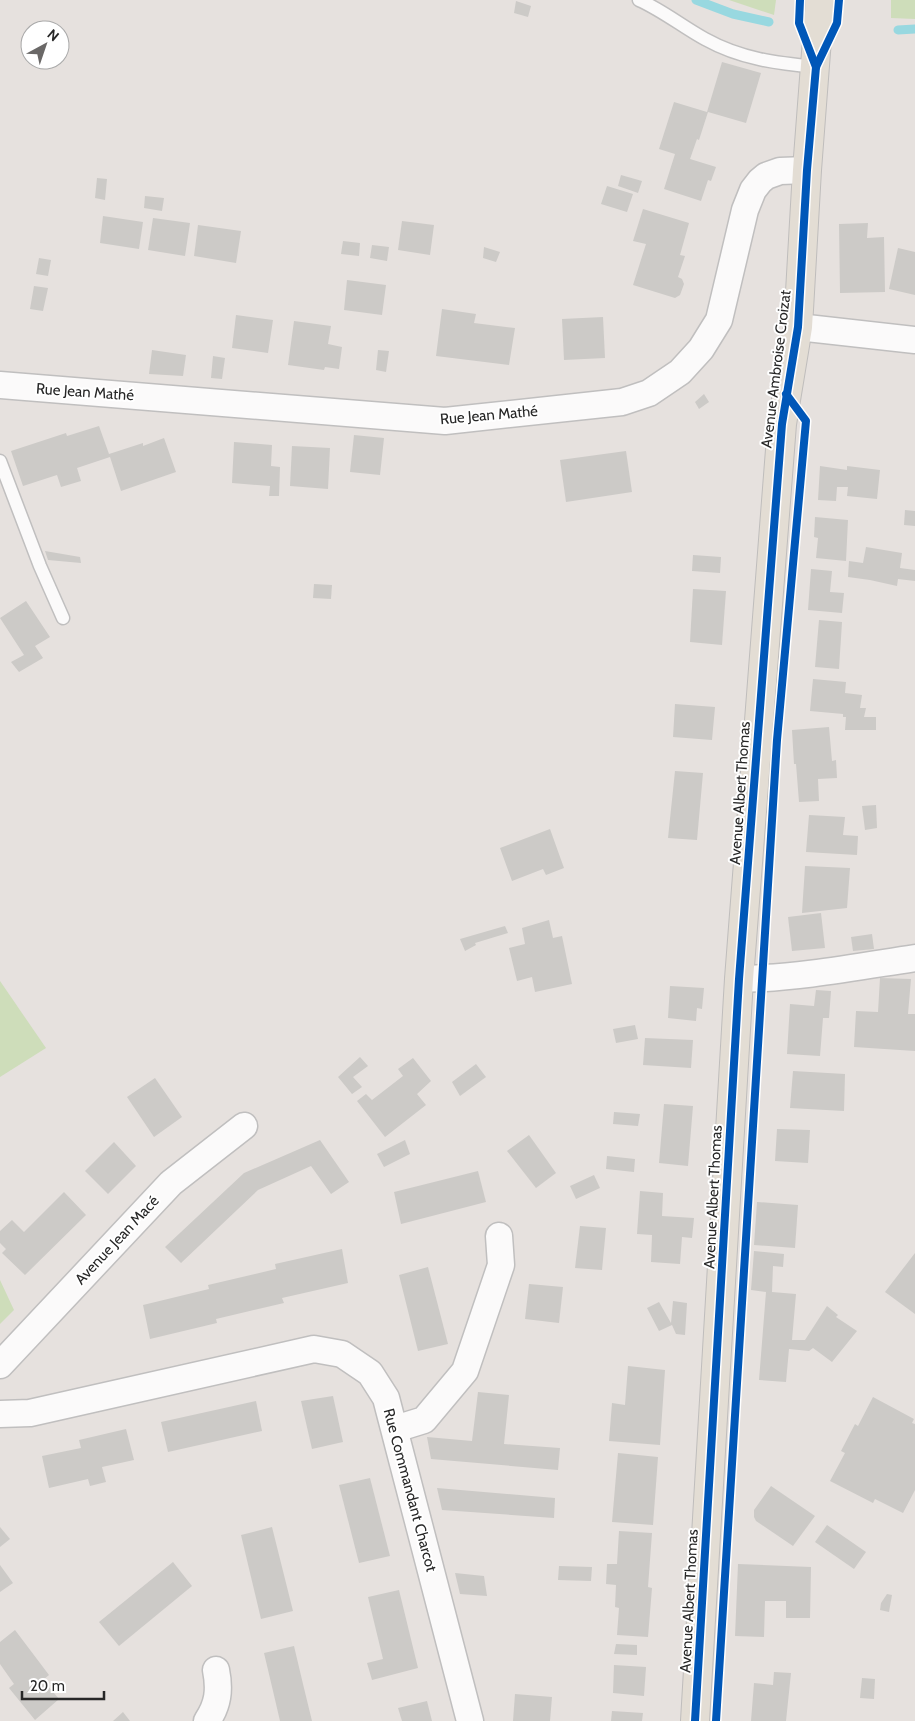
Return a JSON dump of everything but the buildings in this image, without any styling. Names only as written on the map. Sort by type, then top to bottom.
[{"type":"main road","name":"Avenue Ambroise Croizat","points":[[763,674],[782,424],[798,327],[807,170],[820,0]]},
{"type":"main road","name":"Avenue Albert Thomas","points":[[695,1721],[739,979],[763,674]]},
{"type":"street","name":"Rue Jean Mathé","points":[[0,386],[446,421],[622,402],[649,393],[680,372],[700,348],[719,320],[746,210],[753,190],[760,181],[766,176],[780,171],[807,170]]},
{"type":"street","points":[[798,327],[915,340]]},
{"type":"street","points":[[739,979],[780,978],[915,958]]},
{"type":"street","name":"Avenue Jean Macé","points":[[0,1365],[171,1184],[244,1126]]},
{"type":"street","points":[[395,1429],[424,1420],[465,1370],[501,1265],[499,1236]]},
{"type":"street","name":"Rue Commandant Charcot","points":[[0,1414],[30,1413],[314,1349],[342,1354],[370,1373],[386,1398],[470,1721]]},
{"type":"street","points":[[207,1721],[215,1708],[219,1682],[216,1670]]},
{"type":"lane","points":[[639,0],[677,21],[705,40],[736,54],[769,63],[816,67]]},
{"type":"lane","points":[[0,462],[38,563],[63,618]]},
{"type":"green space","points":[[729,0],[776,0],[774,15]]},
{"type":"green space","points":[[891,0],[915,0],[915,19],[891,18]]},
{"type":"green space","points":[[0,981],[46,1048],[0,1077]]},
{"type":"green space","points":[[0,1280],[14,1310],[0,1324]]},
{"type":"waterway","points":[[696,0],[733,14],[769,22]]},
{"type":"waterway","points":[[898,30],[915,29]]},
{"type":"cycle path","points":[[800,0],[799,23],[816,67]]},
{"type":"cycle path","points":[[695,1721],[739,979],[782,424],[798,327],[807,170],[816,67],[837,23],[839,0]]},
{"type":"cycle path","points":[[716,1721],[777,740],[806,421],[786,394]]}]
